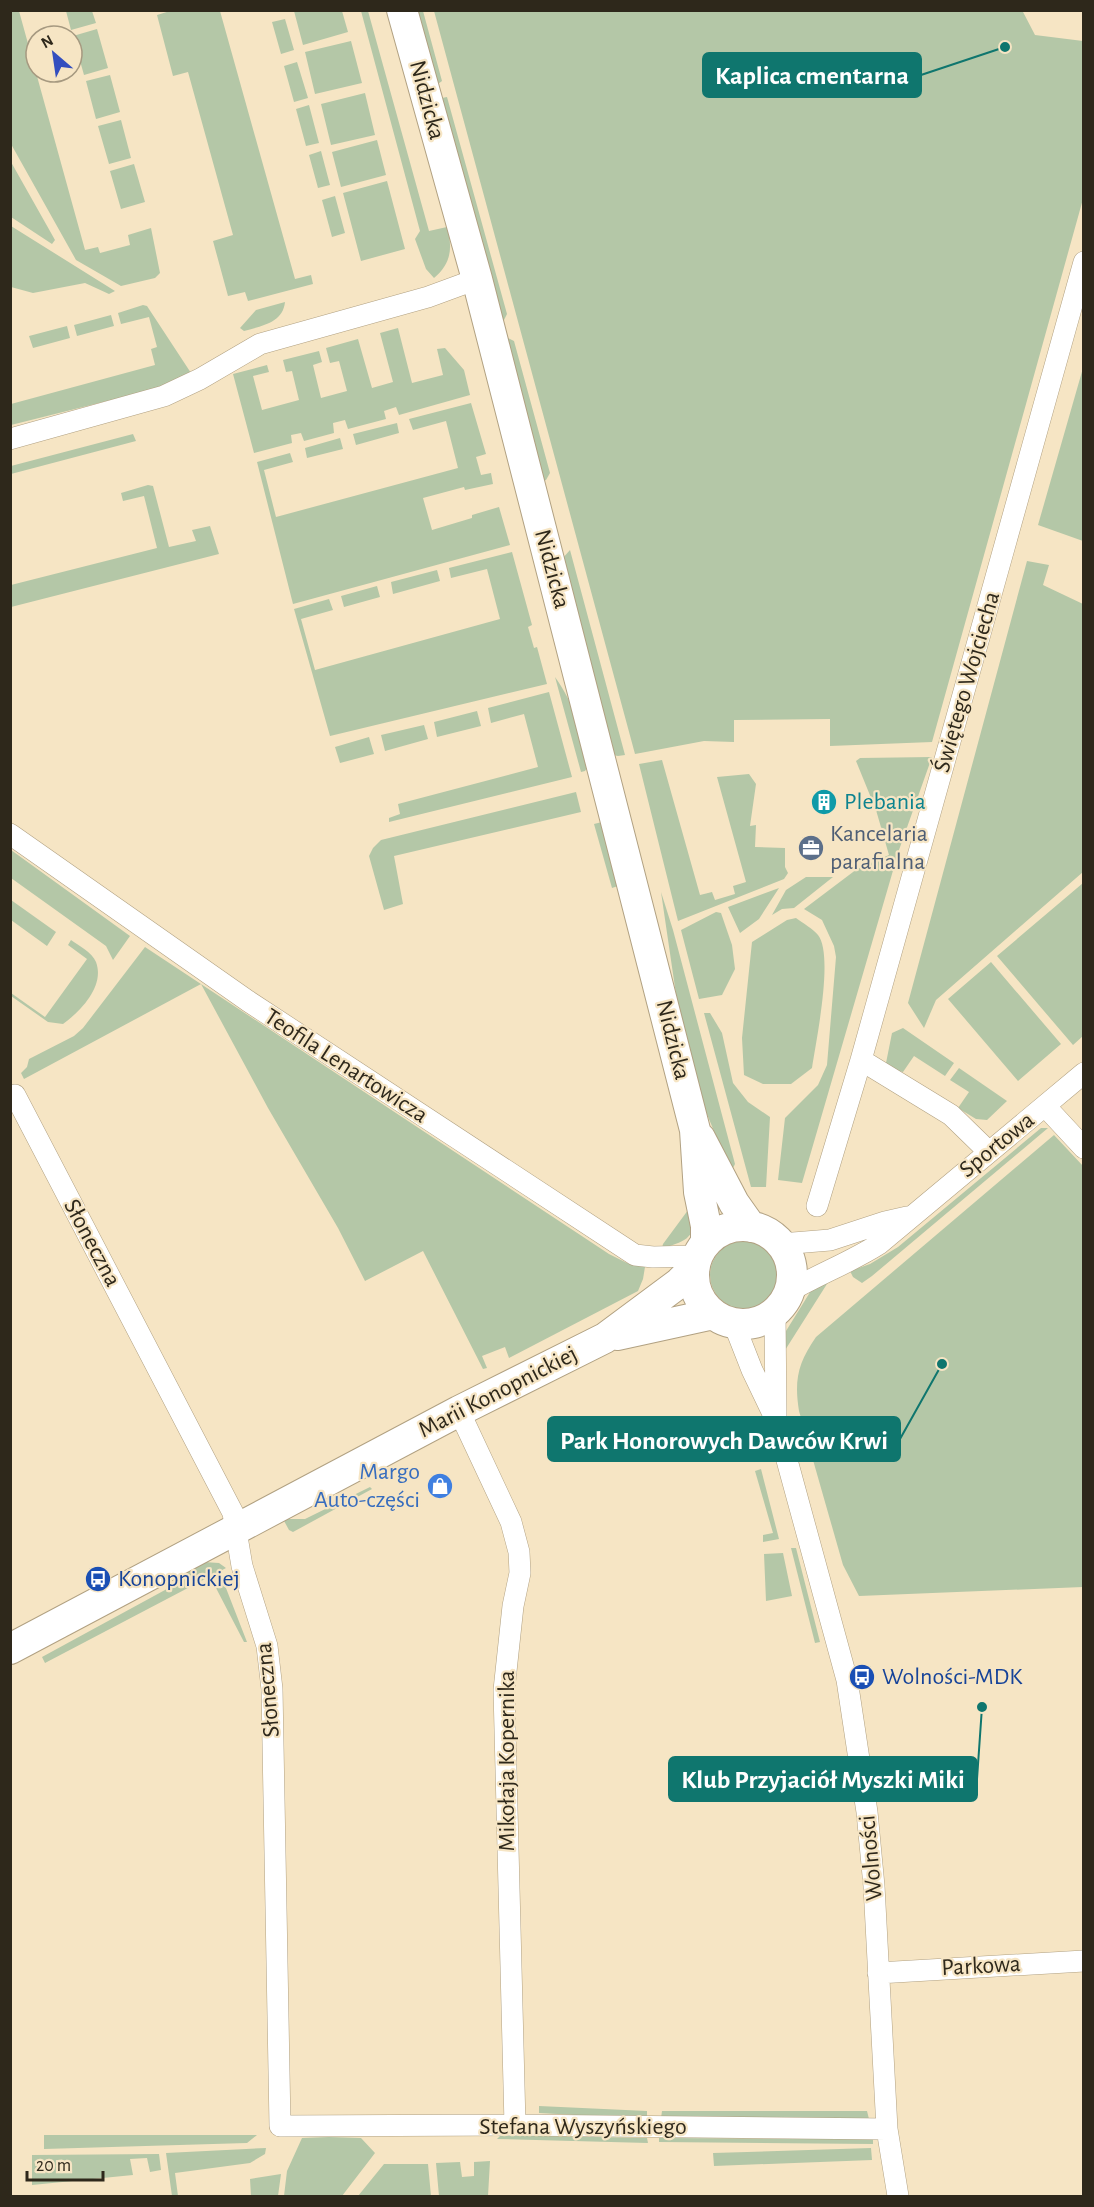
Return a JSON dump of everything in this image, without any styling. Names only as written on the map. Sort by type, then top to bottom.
[{"type":"street","name":"Nidzicka","points":[[402,10],[477,279],[695,1130]]},
{"type":"street","name":"Świętego Wojciecha","points":[[817,1206],[861,1060],[1083,262]]},
{"type":"street","points":[[10,439],[164,396],[200,379],[260,344],[428,297],[477,279]]},
{"type":"street","name":"Teofila Lenartowicza","points":[[10,834],[248,1001],[635,1256],[699,1256]]},
{"type":"street","points":[[861,1060],[951,1115],[989,1152]]},
{"type":"street","name":"Sportowa","points":[[783,1302],[817,1275],[866,1253],[879,1244],[1083,1073]]},
{"type":"street","name":"Słoneczna","points":[[15,1095],[233,1514],[242,1566],[267,1646],[272,1689],[280,2126]]},
{"type":"street","points":[[1045,1106],[1083,1148]]},
{"type":"street","points":[[695,1130],[734,1203],[751,1227]]},
{"type":"street","points":[[695,1130],[699,1192],[705,1227],[694,1281],[697,1293],[703,1304],[723,1319],[752,1370],[776,1420]]},
{"type":"street","points":[[781,1244],[830,1240],[885,1222],[910,1217]]},
{"type":"street","points":[[605,1338],[679,1283],[715,1234],[726,1229],[751,1227],[762,1230],[781,1244],[788,1254],[792,1279],[783,1302],[776,1420]]},
{"type":"street","points":[[605,1338],[723,1319],[749,1324],[763,1320],[783,1302]]},
{"type":"street","name":"Marii Konopnickiej","points":[[10,1650],[459,1411],[605,1338]]},
{"type":"street","name":"Mikołaja Kopernika","points":[[459,1411],[511,1522],[519,1552],[520,1573],[513,1606],[504,1690],[515,2125]]},
{"type":"street","name":"Wolności","points":[[776,1420],[847,1680],[867,1812],[887,2129],[898,2196]]},
{"type":"street","name":"Parkowa","points":[[878,1973],[1083,1960]]},
{"type":"street","name":"Stefana Wyszyńskiego","points":[[280,2126],[515,2125],[887,2129]]},
{"type":"green space","points":[[1022,10],[1035,35],[1083,41],[1083,199],[932,742],[830,746],[830,719],[734,720],[734,742],[704,741],[635,754],[434,11]]},
{"type":"green space","points":[[10,11],[19,11],[24,29],[24,84],[39,84],[85,250],[98,247],[100,253],[130,245],[128,235],[151,228],[160,273],[155,278],[121,286],[76,260],[11,144]]},
{"type":"green space","points":[[66,11],[92,11],[96,23],[84,26],[84,24],[69,24]]},
{"type":"green space","points":[[170,11],[220,11],[295,279],[311,275],[313,284],[248,301],[245,292],[228,296],[213,241],[233,235],[188,72],[173,76],[157,15]]},
{"type":"green space","points":[[294,11],[342,11],[348,32],[303,45]]},
{"type":"green space","points":[[361,11],[368,11],[429,231],[447,227],[450,242],[449,255],[444,267],[434,278],[426,269],[415,239],[420,231]]},
{"type":"green space","points":[[417,11],[423,11],[442,81],[438,84],[435,82]]},
{"type":"green space","points":[[285,19],[294,50],[281,54],[272,22]]},
{"type":"green space","points":[[97,29],[108,68],[84,75],[84,33]]},
{"type":"green space","points":[[351,41],[362,83],[315,94],[305,52]]},
{"type":"green space","points":[[297,62],[308,98],[294,102],[284,66]]},
{"type":"green space","points":[[110,75],[120,112],[96,119],[86,81]]},
{"type":"green space","points":[[365,93],[375,135],[331,145],[321,104]]},
{"type":"green space","points":[[447,97],[507,314],[503,322],[440,102],[442,98]]},
{"type":"green space","points":[[309,105],[319,143],[306,146],[296,109]]},
{"type":"green space","points":[[121,120],[131,158],[109,164],[98,126]]},
{"type":"green space","points":[[377,140],[386,175],[341,187],[332,152]]},
{"type":"green space","points":[[321,151],[330,185],[318,188],[309,155]]},
{"type":"green space","points":[[11,162],[55,240],[52,244],[11,217]]},
{"type":"green space","points":[[134,164],[145,202],[121,209],[110,171]]},
{"type":"green space","points":[[387,181],[405,249],[361,261],[343,193]]},
{"type":"green space","points":[[335,196],[345,233],[332,237],[322,200]]},
{"type":"green space","points":[[11,226],[115,291],[109,294],[85,283],[33,293],[11,287]]},
{"type":"green space","points":[[285,302],[280,315],[270,323],[244,331],[240,328],[256,310]]},
{"type":"green space","points":[[143,305],[147,306],[191,373],[176,381],[143,392],[11,425],[11,404],[155,365],[151,349],[157,347],[149,317],[121,324],[118,313]]},
{"type":"green space","points":[[111,315],[114,326],[77,336],[74,325]]},
{"type":"green space","points":[[67,326],[70,338],[33,348],[29,336]]},
{"type":"green space","points":[[398,328],[412,383],[443,375],[437,349],[445,348],[464,370],[470,395],[399,415],[396,407],[384,411],[386,419],[348,429],[345,420],[333,423],[334,433],[304,441],[301,433],[291,435],[292,443],[254,453],[233,374],[267,365],[269,372],[253,376],[262,410],[299,400],[292,371],[286,372],[283,360],[319,351],[322,362],[313,365],[321,398],[347,391],[339,361],[330,363],[326,348],[358,339],[372,388],[393,382],[380,333]]},
{"type":"green space","points":[[506,337],[514,341],[550,473],[546,480],[540,482]]},
{"type":"green space","points":[[1083,368],[1083,541],[1038,525]]},
{"type":"green space","points":[[471,403],[486,454],[476,457],[481,475],[491,473],[493,484],[465,490],[464,487],[423,498],[432,530],[499,507],[510,545],[293,604],[257,462],[290,453],[293,462],[264,470],[276,517],[458,468],[446,421],[413,430],[409,419]]},
{"type":"green space","points":[[397,423],[399,433],[356,445],[353,434]]},
{"type":"green space","points":[[133,434],[136,441],[11,474],[11,466]]},
{"type":"green space","points":[[340,438],[343,449],[307,458],[305,448]]},
{"type":"green space","points":[[148,485],[153,486],[169,547],[196,541],[192,530],[210,526],[219,554],[11,607],[11,585],[157,548],[144,496],[123,501],[121,493]]},
{"type":"green space","points":[[570,550],[625,755],[613,755],[562,559]]},
{"type":"green space","points":[[512,552],[532,625],[528,627],[534,648],[537,647],[547,684],[330,736],[294,609],[329,599],[333,610],[301,619],[315,670],[500,619],[487,569],[451,578],[449,568]]},
{"type":"green space","points":[[1027,561],[1049,565],[1043,585],[1083,604],[1083,872],[936,1000],[924,1028],[908,1003]]},
{"type":"green space","points":[[437,570],[440,581],[393,594],[391,582]]},
{"type":"green space","points":[[377,586],[380,597],[344,607],[341,596]]},
{"type":"green space","points":[[555,677],[572,707],[580,729],[590,763],[585,771],[581,772]]},
{"type":"green space","points":[[549,692],[572,777],[389,822],[389,818],[400,814],[398,804],[538,767],[524,714],[491,723],[488,708]]},
{"type":"green space","points":[[477,711],[481,726],[437,737],[434,722]]},
{"type":"green space","points":[[424,725],[428,739],[385,751],[381,735]]},
{"type":"green space","points":[[369,737],[374,754],[340,763],[335,747]]},
{"type":"green space","points":[[932,757],[899,850],[802,1183],[778,1180],[785,1118],[818,1085],[827,1065],[836,957],[834,946],[822,920],[804,909],[857,869],[889,855],[876,810],[856,761],[860,758]]},
{"type":"green space","points":[[662,760],[700,895],[712,892],[715,900],[735,894],[733,886],[746,882],[717,777],[749,774],[756,784],[750,826],[756,825],[755,847],[785,848],[785,867],[788,873],[784,879],[678,921],[639,764]]},
{"type":"green space","points":[[576,792],[581,812],[394,856],[403,904],[384,910],[369,856],[381,840]]},
{"type":"green space","points":[[602,822],[618,886],[612,888],[594,824]]},
{"type":"green space","points":[[11,850],[130,936],[113,960],[106,946],[11,878]]},
{"type":"green space","points":[[806,877],[833,877],[794,908],[782,909],[772,915],[786,890]]},
{"type":"green space","points":[[1083,883],[1083,1036],[1073,1045],[997,956]]},
{"type":"green space","points":[[779,888],[759,919],[740,933],[728,907]]},
{"type":"green space","points":[[661,892],[735,1164],[731,1172],[699,1095],[677,1001]]},
{"type":"green space","points":[[11,900],[56,932],[47,946],[11,920]]},
{"type":"green space","points":[[716,912],[721,913],[732,945],[735,969],[722,995],[699,999],[681,930]]},
{"type":"green space","points":[[796,918],[818,935],[824,960],[820,1019],[812,1068],[791,1084],[763,1084],[744,1075],[742,1038],[752,942],[787,920]]},
{"type":"green space","points":[[71,940],[94,958],[98,971],[97,980],[90,997],[70,1019],[63,1024],[48,1022],[11,996],[11,993],[45,1017],[87,959],[68,945]]},
{"type":"green space","points":[[145,947],[201,984],[24,1079],[21,1073],[27,1067],[29,1059],[74,1036],[83,1028]]},
{"type":"green space","points":[[991,962],[1061,1044],[1018,1081],[948,999]]},
{"type":"green space","points":[[201,984],[609,1254],[627,1263],[645,1267],[638,1291],[509,1358],[505,1347],[482,1356],[487,1368],[483,1369],[423,1251],[365,1281],[338,1228],[268,1108]]},
{"type":"green space","points":[[704,1013],[710,1013],[722,1033],[733,1083],[748,1102],[770,1117],[766,1187],[751,1187]]},
{"type":"green space","points":[[903,1028],[954,1063],[945,1076],[914,1056],[903,1072],[885,1068],[892,1033]]},
{"type":"green space","points":[[959,1068],[1007,1101],[987,1120],[976,1119],[958,1108],[969,1092],[950,1080]]},
{"type":"green space","points":[[1041,1128],[1048,1128],[872,1276],[862,1283],[853,1277],[850,1271],[870,1264],[898,1247]]},
{"type":"green space","points":[[1054,1135],[1083,1166],[1083,1587],[859,1596],[843,1565],[799,1411],[797,1381],[801,1364],[816,1337]]},
{"type":"green space","points":[[694,1202],[691,1234],[681,1242],[662,1248],[663,1244]]},
{"type":"green space","points":[[744,1241],[757,1244],[768,1251],[775,1262],[778,1275],[775,1288],[768,1299],[757,1306],[744,1309],[731,1306],[720,1299],[713,1288],[710,1275],[713,1262],[720,1251],[731,1244]]},
{"type":"green space","points":[[832,1276],[782,1355],[786,1331],[812,1289]]},
{"type":"green space","points":[[761,1469],[779,1539],[763,1542],[763,1535],[773,1533],[755,1471]]},
{"type":"green space","points":[[370,1487],[372,1489],[293,1532],[289,1530],[283,1519],[305,1519]]},
{"type":"green space","points":[[791,1548],[796,1548],[820,1642],[815,1643]]},
{"type":"green space","points":[[783,1553],[792,1596],[766,1601],[764,1554]]},
{"type":"green space","points":[[204,1562],[219,1563],[226,1568],[45,1663],[42,1657],[187,1578],[183,1570]]},
{"type":"green space","points":[[224,1583],[247,1642],[244,1642],[216,1588]]},
{"type":"green space","points":[[539,2106],[647,2111],[647,2119],[539,2113]]},
{"type":"green space","points":[[662,2111],[867,2111],[869,2119],[661,2118]]},
{"type":"green space","points":[[44,2135],[257,2135],[247,2143],[44,2149]]},
{"type":"green space","points":[[501,2135],[647,2138],[648,2143],[497,2139]]},
{"type":"green space","points":[[302,2138],[361,2138],[375,2153],[342,2196],[284,2196],[287,2171]]},
{"type":"green space","points":[[659,2138],[873,2139],[873,2144],[659,2142]]},
{"type":"green space","points":[[266,2148],[265,2154],[250,2163],[175,2173],[178,2196],[172,2196],[166,2153]]},
{"type":"green space","points":[[871,2148],[872,2160],[714,2166],[713,2153]]},
{"type":"green space","points":[[159,2154],[161,2170],[150,2172],[147,2158],[130,2159],[133,2175],[32,2185],[32,2155]]},
{"type":"green space","points":[[490,2161],[488,2196],[439,2196],[436,2163],[460,2162],[462,2177],[474,2176],[474,2162]]},
{"type":"green space","points":[[384,2164],[428,2164],[431,2196],[358,2196]]},
{"type":"green space","points":[[281,2174],[278,2196],[251,2196],[250,2179]]},
{"type":"place","name":"Kaplica cmentarna","points":[[1005,47]]},
{"type":"place","name":"Plebania","points":[[824,802]]},
{"type":"place","name":"Kancelaria parafialna","points":[[811,848]]},
{"type":"place","name":"Park Honorowych Dawców Krwi","points":[[942,1364]]},
{"type":"place","name":"Margo Auto-części","points":[[440,1486]]},
{"type":"place","name":"Konopnickiej","points":[[98,1579]]},
{"type":"place","name":"Wolności-MDK","points":[[862,1677]]},
{"type":"place","name":"Klub Przyjaciół Myszki Miki","points":[[982,1707]]}]
